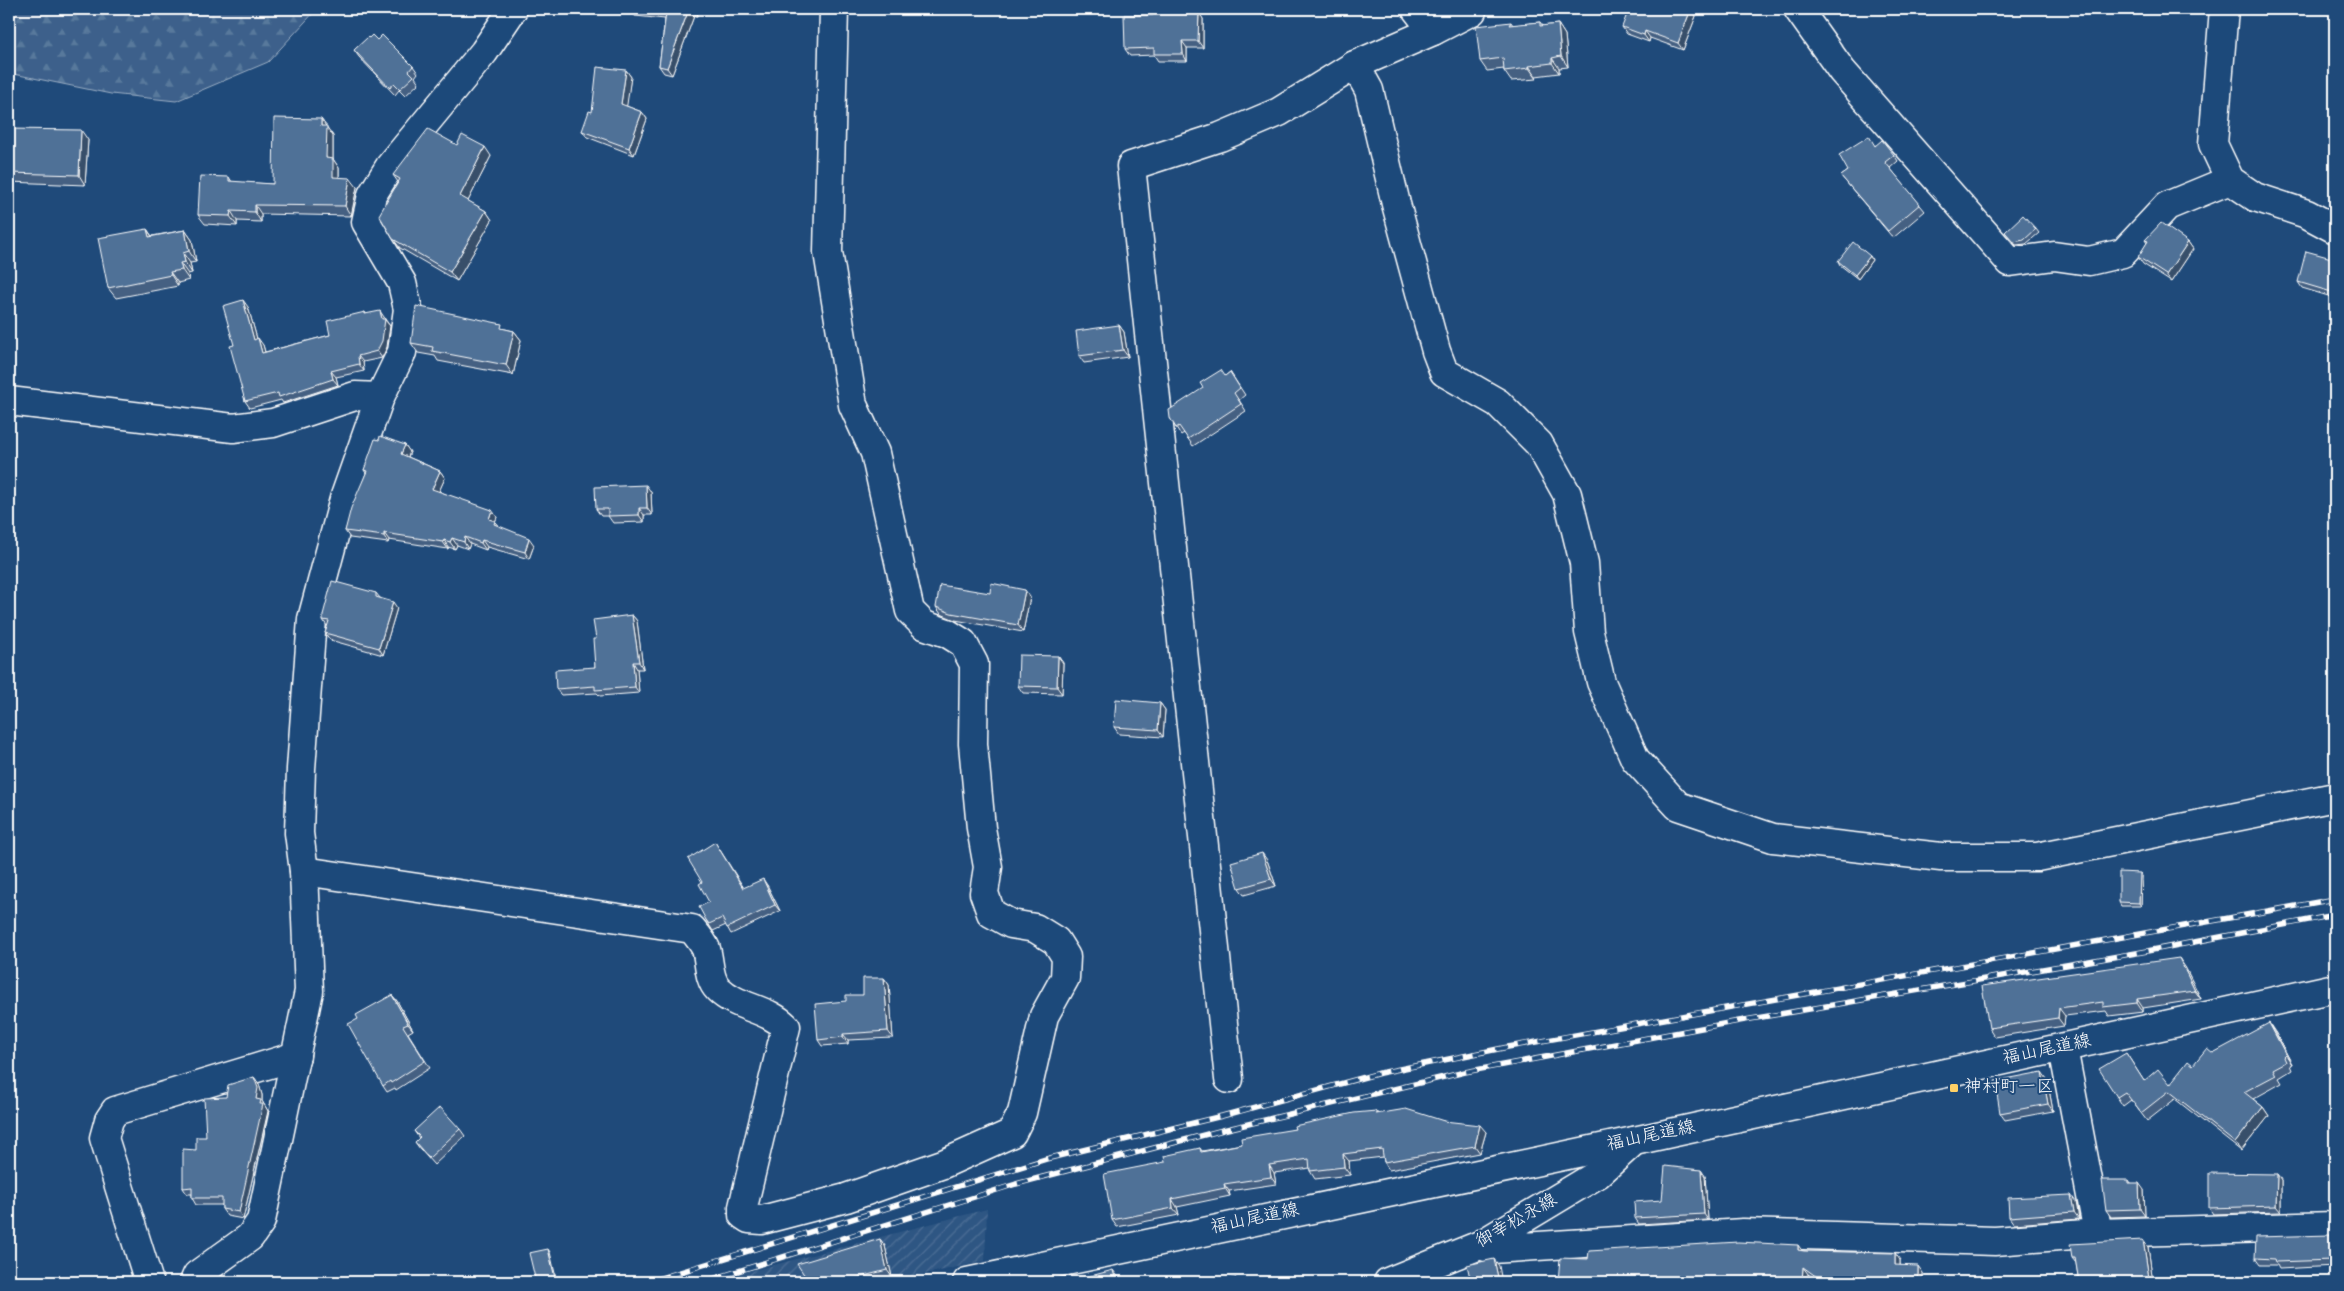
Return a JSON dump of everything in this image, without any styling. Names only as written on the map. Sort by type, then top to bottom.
[{"type":"street","points":[[194,1282],[197,1275],[250,1237],[261,1222],[309,991],[304,871],[299,833],[301,769],[312,619],[339,515],[380,398],[402,352],[408,309],[402,283],[366,222],[372,195],[390,166],[484,52],[513,9]]},
{"type":"street","points":[[304,871],[692,929],[705,946],[712,981],[719,990],[732,1000],[778,1018],[786,1027],[743,1207],[743,1215],[749,1219],[762,1220],[846,1198],[943,1164],[1012,1133],[1022,1113],[1044,1016],[1065,978],[1066,957],[1056,941],[1035,928],[1011,924],[991,913],[984,893],[988,867],[981,828],[973,744],[974,664],[963,643],[947,633],[924,625],[910,611],[874,454],[853,405],[827,239],[834,9]]},
{"type":"street","points":[[1416,9],[1433,31]]},
{"type":"street","points":[[1798,9],[1842,71],[2010,262],[2054,256],[2089,261],[2123,253],[2167,206],[2230,180]]},
{"type":"street","points":[[2224,9],[2213,144],[2230,180],[2255,196],[2308,214],[2335,229]]},
{"type":"street","points":[[1229,1079],[1131,166],[1220,137],[1279,112],[1355,66],[1433,31],[1472,11]]},
{"type":"street","points":[[1355,66],[1369,90],[1396,204],[1436,351],[1444,372],[1498,403],[1539,444],[1567,494],[1584,563],[1589,632],[1601,682],[1635,759],[1678,806],[1773,838],[1941,857],[2037,857],[2335,797]]},
{"type":"street","points":[[9,401],[233,428],[273,423],[354,396],[380,398]]},
{"type":"street","name":"福山尾道線","points":[[967,1282],[1634,1141],[2335,988]]},
{"type":"street","points":[[2063,1048],[2098,1233]]},
{"type":"street","points":[[149,1282],[104,1138],[109,1120],[115,1111],[296,1056]]},
{"type":"street","name":"御幸松永線","points":[[1388,1282],[1480,1245],[1598,1174],[1634,1141]]},
{"type":"street","points":[[1480,1245],[1492,1249],[1743,1233],[1995,1241],[2098,1233],[2335,1226]]},
{"type":"shaded area","points":[[987,1209],[985,1261],[889,1282],[709,1282]]},
{"type":"green space","points":[[9,9],[317,9],[268,62],[176,101],[111,94],[9,73]]},
{"type":"building","points":[[630,9],[689,9],[667,68],[659,66],[666,13]]},
{"type":"building","points":[[1153,9],[1193,9],[1193,12],[1199,12],[1198,41],[1182,41],[1183,54],[1154,54],[1154,48],[1125,49],[1124,15],[1153,15]]},
{"type":"building","points":[[1629,9],[1691,9],[1678,43],[1645,31],[1644,35],[1622,27]]},
{"type":"building","points":[[1511,22],[1509,25],[1540,22],[1540,26],[1558,24],[1561,56],[1552,58],[1552,63],[1504,71],[1503,58],[1480,61],[1476,26]]},
{"type":"building","points":[[372,35],[377,40],[382,35],[413,66],[409,71],[414,76],[400,89],[394,83],[390,88],[354,50]]},
{"type":"building","points":[[597,67],[626,70],[621,104],[642,112],[629,148],[582,131],[589,111],[592,112]]},
{"type":"building","points":[[274,118],[321,119],[321,126],[327,126],[326,158],[333,159],[333,177],[350,178],[345,206],[255,205],[255,212],[231,211],[230,216],[198,215],[200,176],[229,177],[229,181],[273,184]]},
{"type":"building","points":[[9,129],[81,130],[79,175],[9,173]]},
{"type":"building","points":[[428,129],[457,145],[462,135],[485,147],[460,196],[486,211],[450,272],[393,239],[379,215],[400,179],[393,175]]},
{"type":"building","points":[[1869,136],[1875,146],[1882,140],[1894,155],[1885,162],[1920,204],[1888,231],[1841,176],[1848,171],[1839,155]]},
{"type":"building","points":[[2023,215],[2036,229],[2024,240],[2014,242],[2005,232]]},
{"type":"building","points":[[2161,223],[2188,242],[2166,275],[2138,257],[2148,241],[2145,240]]},
{"type":"building","points":[[147,229],[149,237],[185,230],[189,251],[183,253],[185,262],[180,263],[182,270],[170,272],[171,275],[108,288],[98,238]]},
{"type":"building","points":[[1853,242],[1870,256],[1855,275],[1838,261]]},
{"type":"building","points":[[2306,251],[2335,259],[2335,293],[2298,282]]},
{"type":"building","points":[[243,300],[254,340],[258,338],[262,353],[330,335],[327,321],[365,312],[365,314],[380,311],[382,319],[385,319],[382,341],[377,351],[358,356],[359,364],[331,371],[333,379],[279,397],[278,393],[245,401],[230,346],[234,345],[223,306]]},
{"type":"building","points":[[416,306],[502,324],[501,328],[514,331],[506,365],[432,351],[433,347],[411,343]]},
{"type":"building","points":[[1119,325],[1123,350],[1079,356],[1076,331]]},
{"type":"building","points":[[1221,370],[1225,376],[1230,372],[1240,388],[1234,393],[1241,404],[1188,439],[1179,426],[1176,428],[1170,418],[1169,410],[1203,388],[1200,383]]},
{"type":"building","points":[[380,436],[405,445],[401,454],[440,471],[432,489],[492,510],[489,519],[495,521],[494,524],[529,538],[525,552],[482,540],[481,543],[465,537],[464,542],[452,538],[450,542],[444,540],[443,542],[384,533],[384,536],[345,531],[351,508],[367,471],[364,470],[375,439],[379,440]]},
{"type":"building","points":[[646,485],[647,508],[639,508],[639,515],[608,516],[608,509],[596,509],[595,487]]},
{"type":"building","points":[[332,581],[376,593],[376,597],[393,602],[379,648],[325,633],[329,621],[323,620],[323,615]]},
{"type":"building","points":[[991,583],[1025,590],[1018,625],[951,613],[936,607],[940,585],[990,593]]},
{"type":"building","points":[[632,615],[639,662],[633,662],[635,687],[595,690],[595,686],[556,689],[555,670],[595,667],[593,639],[596,639],[593,620]]},
{"type":"building","points":[[1019,655],[1058,656],[1057,687],[1018,686]]},
{"type":"building","points":[[1116,699],[1160,703],[1158,730],[1114,727]]},
{"type":"building","points":[[715,842],[743,888],[763,879],[775,905],[727,928],[722,918],[709,924],[699,907],[709,902],[699,884],[702,882],[688,859]]},
{"type":"building","points":[[1262,853],[1271,879],[1239,888],[1231,862]]},
{"type":"building","points":[[2119,872],[2140,873],[2139,903],[2119,902]]},
{"type":"building","points":[[2179,958],[2195,991],[2137,999],[2137,1003],[2103,1007],[2103,1002],[2059,1008],[2058,1018],[1989,1028],[1982,986]]},
{"type":"building","points":[[863,978],[884,978],[888,1031],[843,1034],[843,1037],[818,1040],[815,1004],[846,1001],[846,995],[863,995]]},
{"type":"building","points":[[392,995],[408,1024],[403,1026],[425,1061],[391,1083],[390,1081],[383,1086],[348,1024],[358,1019],[356,1015]]},
{"type":"building","points":[[2269,1023],[2286,1055],[2284,1057],[2286,1062],[2273,1069],[2276,1075],[2244,1092],[2263,1107],[2235,1143],[2169,1091],[2141,1113],[2125,1092],[2117,1097],[2099,1069],[2126,1053],[2144,1081],[2158,1069],[2170,1084],[2188,1061],[2193,1065],[2207,1048],[2213,1053]]},
{"type":"building","points":[[2042,1072],[2048,1104],[2000,1113],[1995,1081]]},
{"type":"building","points":[[254,1077],[258,1088],[256,1099],[261,1100],[260,1104],[263,1104],[239,1212],[222,1209],[222,1198],[192,1198],[192,1187],[183,1188],[183,1149],[196,1150],[196,1137],[206,1137],[204,1098],[226,1097],[228,1085]]},
{"type":"building","points":[[440,1107],[460,1129],[429,1158],[415,1142],[420,1137],[414,1131]]},
{"type":"building","points":[[1406,1109],[1444,1121],[1480,1125],[1475,1146],[1384,1162],[1382,1149],[1343,1154],[1344,1167],[1310,1171],[1309,1159],[1269,1165],[1271,1177],[1224,1184],[1225,1188],[1172,1199],[1173,1208],[1112,1220],[1104,1174],[1165,1162],[1164,1156],[1200,1148],[1201,1152],[1242,1144],[1241,1138],[1295,1129],[1294,1126],[1354,1113],[1376,1111],[1376,1114]]},
{"type":"building","points":[[1665,1166],[1701,1170],[1704,1214],[1635,1218],[1634,1202],[1662,1200]]},
{"type":"building","points":[[2209,1173],[2277,1174],[2276,1206],[2209,1208]]},
{"type":"building","points":[[2102,1180],[2128,1180],[2128,1183],[2139,1183],[2140,1209],[2106,1210]]},
{"type":"building","points":[[2071,1195],[2074,1212],[2009,1217],[2008,1198]]},
{"type":"building","points":[[2335,1234],[2335,1256],[2332,1256],[2332,1260],[2275,1262],[2274,1259],[2255,1258],[2256,1237]]},
{"type":"building","points":[[880,1239],[887,1270],[841,1282],[809,1282],[797,1264]]},
{"type":"building","points":[[2143,1240],[2149,1278],[2135,1280],[2136,1282],[2079,1282],[2075,1258],[2072,1258],[2070,1244]]},
{"type":"building","points":[[1738,1242],[1798,1245],[1798,1250],[1804,1251],[1895,1253],[1895,1265],[1918,1266],[1918,1282],[1824,1282],[1803,1267],[1802,1282],[1748,1280],[1748,1282],[1558,1282],[1560,1258],[1588,1259],[1589,1251]]},
{"type":"building","points":[[548,1249],[556,1282],[536,1282],[529,1253]]},
{"type":"building","points":[[1494,1259],[1499,1282],[1471,1282],[1467,1265]]},
{"type":"building","points":[[1113,1270],[1116,1282],[1068,1282]]},
{"type":"building","points":[[1236,1278],[1237,1282],[1218,1282]]},
{"type":"railway","points":[[648,1282],[1046,1159],[1222,1116],[1380,1073],[1508,1047],[2335,899]]},
{"type":"railway","points":[[703,1282],[1016,1184],[1223,1130],[1465,1072],[1739,1021],[2142,952],[2335,915]]},
{"type":"place","name":"神村町一区","points":[[1954,1088]]}]
